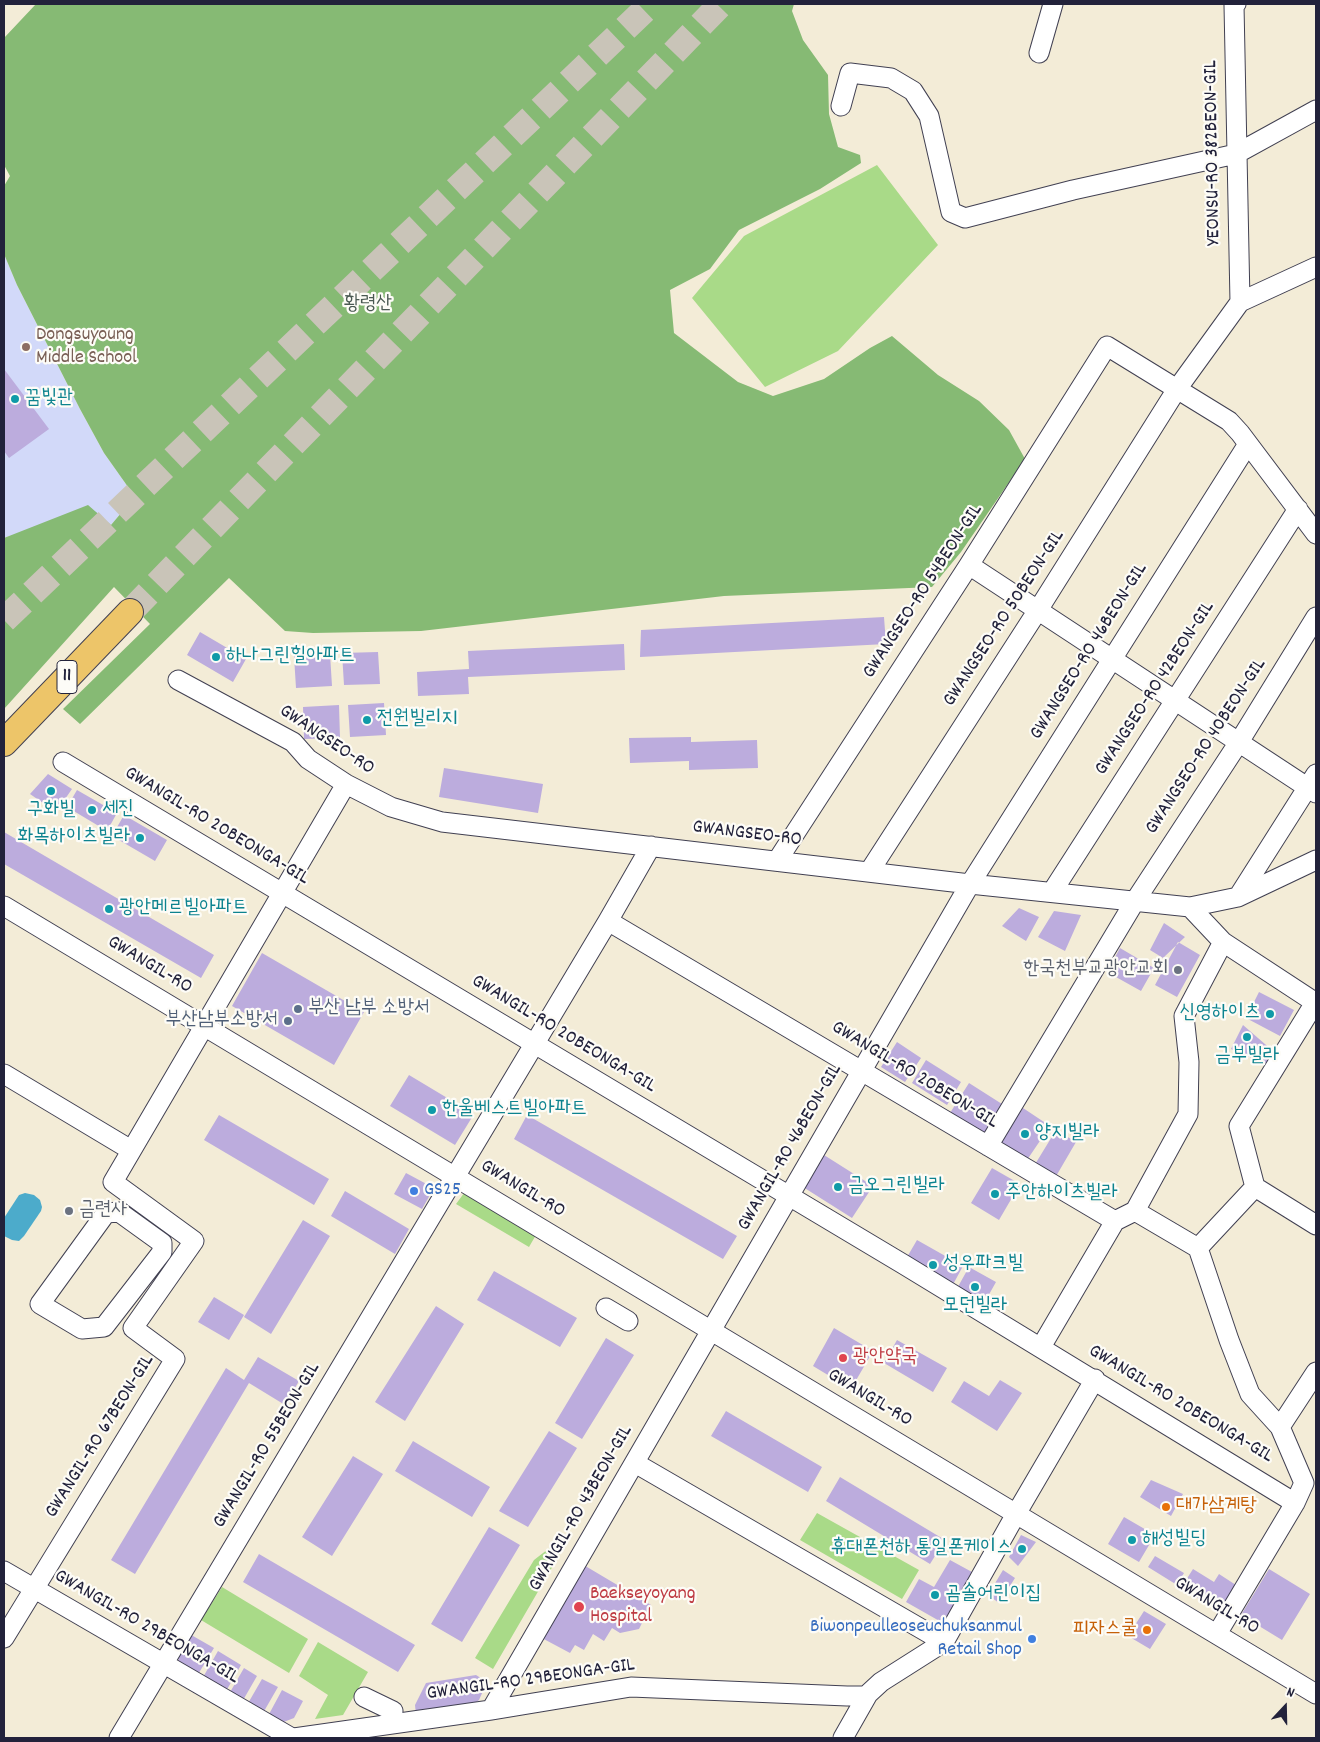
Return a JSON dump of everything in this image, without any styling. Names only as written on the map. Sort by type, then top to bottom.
[{"type":"highway","name":"11","points":[[4,743],[130,612]]},
{"type":"street","points":[[1040,53],[1053,4]]},
{"type":"street","name":"YEONSU-RO 382BEON-GIL","points":[[1236,4],[1234,5],[1240,302]]},
{"type":"street","points":[[842,106],[850,73],[891,78],[913,91],[929,116],[951,212],[965,218],[1073,190],[1236,154],[1316,110]]},
{"type":"street","points":[[1240,302],[1316,266]]},
{"type":"street","name":"GWANGSEO-RO 50BEON-GIL","points":[[869,872],[1038,610],[1177,389],[1240,302]]},
{"type":"street","name":"GWANGSEO-RO 54BEON-GIL","points":[[777,861],[969,565],[1107,346],[1177,389]]},
{"type":"street","points":[[1177,389],[1229,421],[1316,534]]},
{"type":"street","name":"GWANGSEO-RO 46BEON-GIL","points":[[970,884],[1248,444]]},
{"type":"street","name":"GWANGSEO-RO 42BEON-GIL","points":[[1052,892],[1298,510]]},
{"type":"street","points":[[969,565],[1239,742],[1313,785],[1238,897]]},
{"type":"street","name":"GWANGSEO-RO 40BEON-GIL","points":[[988,1146],[1135,901],[1239,742],[1316,617]]},
{"type":"street","name":"GWANGSEO-RO","points":[[178,680],[293,742],[308,759],[346,784],[391,807],[442,822],[970,884],[1190,907],[1238,897],[1316,860]]},
{"type":"street","name":"GWANGIL-RO 20BEONGA-GIL","points":[[63,762],[1041,1347],[1295,1502]]},
{"type":"street","name":"GWANGIL-RO 67BEON-GIL","points":[[4,1638],[33,1588],[176,1359],[133,1328],[194,1241],[113,1182],[346,784]]},
{"type":"street","name":"GWANGIL-RO 55BEON-GIL","points":[[119,1738],[651,846]]},
{"type":"street","name":"GWANGIL-RO 46BEON-GIL","points":[[711,1330],[970,884]]},
{"type":"street","name":"GWANGIL-RO","points":[[4,906],[1316,1694]]},
{"type":"street","points":[[1190,907],[1223,942],[1316,1002],[1239,1126],[1255,1187],[1316,1225]]},
{"type":"street","name":"GWANGIL-RO 20BEON-GIL","points":[[608,921],[1115,1222]]},
{"type":"street","points":[[1041,1347],[1115,1222],[1135,1211],[1188,1114],[1189,1062],[1184,1016],[1223,942]]},
{"type":"street","points":[[4,1074],[131,1150]]},
{"type":"street","points":[[1198,1248],[1255,1187]]},
{"type":"street","points":[[1135,1211],[1198,1248],[1229,1340],[1250,1394],[1280,1428],[1304,1483],[1295,1502],[1217,1634]]},
{"type":"street","points":[[119,1212],[162,1243],[162,1252],[104,1327],[82,1329],[40,1304],[106,1214],[119,1212]]},
{"type":"street","points":[[606,1308],[628,1321]]},
{"type":"street","name":"GWANGIL-RO 43BEON-GIL","points":[[491,1710],[711,1330]]},
{"type":"street","points":[[1280,1428],[1316,1372]]},
{"type":"street","points":[[842,1738],[866,1696],[881,1682],[944,1642],[1016,1514],[1095,1380]]},
{"type":"street","points":[[635,1463],[944,1642]]},
{"type":"street","name":"GWANGIL-RO 29BEONGA-GIL","points":[[4,1571],[293,1738],[491,1710],[631,1687],[866,1696]]},
{"type":"street","points":[[364,1697],[393,1711]]},
{"type":"shaded area","name":"Dongsuyoung Middle School","points":[[4,254],[17,285],[80,409],[104,453],[133,494],[127,506],[111,525],[4,538]]},
{"type":"green space","name":"황령산","points":[[36,4],[794,4],[792,11],[803,40],[828,75],[829,114],[838,147],[860,155],[861,163],[820,189],[739,230],[710,269],[670,290],[674,333],[738,382],[773,396],[824,379],[870,348],[892,336],[938,375],[979,401],[1009,430],[1025,459],[961,552],[932,587],[724,596],[421,631],[313,633],[285,631],[229,578],[80,724],[63,709],[150,624],[114,587],[4,709],[4,538],[88,505],[111,525],[127,506],[133,494],[104,453],[80,409],[17,285],[4,254],[4,186],[10,176],[4,165],[4,38]]},
{"type":"green space","points":[[877,165],[938,245],[838,351],[765,387],[692,298],[744,236]]},
{"type":"green space","points":[[470,1185],[540,1228],[529,1247],[456,1204]]},
{"type":"green space","points":[[817,1513],[919,1570],[902,1599],[800,1540]]},
{"type":"green space","points":[[552,1546],[561,1552],[493,1669],[475,1658],[534,1560]]},
{"type":"green space","points":[[222,1587],[308,1639],[289,1673],[201,1620]]},
{"type":"green space","points":[[318,1642],[368,1672],[343,1715],[315,1719],[328,1695],[299,1676]]},
{"type":"water","points":[[25,1193],[34,1195],[40,1200],[41,1211],[19,1241],[12,1240],[4,1236],[4,1218],[19,1195]]},
{"type":"building","name":"꿈빛관","points":[[4,369],[49,429],[9,458],[4,451]]},
{"type":"building","points":[[884,617],[886,644],[640,657],[641,630]]},
{"type":"building","name":"하나그린힐아파트","points":[[200,632],[246,659],[233,682],[187,655]]},
{"type":"building","points":[[624,644],[625,670],[468,677],[469,694],[418,696],[417,672],[469,669],[468,651]]},
{"type":"building","name":"전원빌리지","points":[[378,652],[380,684],[344,685],[342,653]]},
{"type":"building","name":"전원빌리지","points":[[330,654],[332,686],[296,688],[294,656]]},
{"type":"building","name":"전원빌리지","points":[[384,703],[386,735],[350,737],[348,705]]},
{"type":"building","name":"전원빌리지","points":[[339,705],[340,738],[304,739],[303,707]]},
{"type":"building","points":[[691,737],[691,742],[757,740],[758,768],[689,770],[689,761],[630,763],[629,738]]},
{"type":"building","points":[[444,768],[543,784],[538,813],[439,797]]},
{"type":"building","name":"구화빌","points":[[48,774],[72,789],[56,812],[30,794]]},
{"type":"building","name":"세진","points":[[77,790],[117,813],[107,831],[67,807]]},
{"type":"building","name":"화목하이츠빌라","points":[[124,815],[167,840],[155,861],[112,836]]},
{"type":"building","name":"광안메르빌아파트","points":[[4,832],[214,955],[201,978],[4,864]]},
{"type":"building","points":[[1019,908],[1039,917],[1026,941],[1002,926]]},
{"type":"building","points":[[1054,911],[1081,915],[1065,951],[1038,937]]},
{"type":"building","points":[[1164,923],[1185,937],[1163,958],[1150,950]]},
{"type":"building","name":"한국천부교광안교회","points":[[1178,942],[1200,955],[1177,997],[1155,985]]},
{"type":"building","points":[[1120,948],[1154,968],[1141,991],[1107,972]]},
{"type":"building","name":"부산 남부 소방서","points":[[262,953],[364,1012],[334,1065],[232,1006]]},
{"type":"building","name":"신영하이츠","points":[[1259,992],[1294,1010],[1280,1036],[1246,1018]]},
{"type":"building","name":"금부빌라","points":[[1243,1025],[1273,1051],[1266,1064],[1231,1049]]},
{"type":"building","points":[[897,1042],[921,1058],[905,1082],[881,1067]]},
{"type":"building","points":[[926,1060],[961,1082],[947,1105],[912,1083]]},
{"type":"building","name":"한울베스트빌아파트","points":[[409,1075],[474,1114],[455,1145],[390,1106]]},
{"type":"building","points":[[969,1083],[1002,1104],[984,1134],[950,1113]]},
{"type":"building","name":"양지빌라","points":[[1023,1108],[1050,1126],[1027,1160],[1000,1141]]},
{"type":"building","points":[[219,1115],[329,1179],[314,1205],[204,1140]]},
{"type":"building","points":[[527,1115],[737,1236],[723,1259],[514,1139]]},
{"type":"building","points":[[1056,1130],[1076,1142],[1055,1178],[1034,1166]]},
{"type":"building","name":"금오그린빌라","points":[[824,1155],[873,1186],[852,1218],[803,1187]]},
{"type":"building","name":"주안하이츠빌라","points":[[992,1168],[1020,1184],[999,1220],[971,1203]]},
{"type":"building","name":"GS25","points":[[406,1173],[434,1188],[422,1209],[394,1194]]},
{"type":"building","points":[[345,1191],[409,1229],[395,1254],[331,1216]]},
{"type":"building","points":[[303,1220],[330,1236],[271,1334],[244,1317]]},
{"type":"building","name":"성우파크빌","points":[[917,1240],[963,1266],[950,1290],[903,1264]]},
{"type":"building","name":"모던빌라","points":[[969,1267],[996,1282],[982,1307],[955,1292]]},
{"type":"building","points":[[494,1271],[577,1318],[560,1347],[477,1300]]},
{"type":"building","points":[[214,1297],[244,1315],[229,1340],[198,1322]]},
{"type":"building","points":[[436,1306],[464,1324],[405,1421],[375,1402]]},
{"type":"building","name":"광안약국","points":[[834,1328],[873,1351],[851,1389],[813,1366]]},
{"type":"building","points":[[606,1338],[634,1355],[582,1439],[555,1423]]},
{"type":"building","points":[[897,1340],[947,1368],[933,1392],[884,1363]]},
{"type":"building","points":[[258,1357],[299,1381],[285,1405],[249,1383],[135,1574],[111,1560],[226,1368],[244,1380]]},
{"type":"building","points":[[1000,1380],[1022,1393],[997,1431],[951,1402],[964,1381],[989,1396]]},
{"type":"building","points":[[726,1411],[822,1467],[808,1492],[711,1436]]},
{"type":"building","points":[[549,1431],[577,1448],[528,1527],[499,1511]]},
{"type":"building","points":[[413,1441],[490,1487],[472,1517],[395,1471]]},
{"type":"building","points":[[353,1456],[383,1474],[332,1556],[302,1537]]},
{"type":"building","points":[[840,1477],[945,1540],[930,1564],[826,1501]]},
{"type":"building","name":"대가삼계탕","points":[[1151,1480],[1183,1494],[1171,1516],[1140,1497]]},
{"type":"building","name":"해성빌딩","points":[[1124,1517],[1155,1535],[1139,1562],[1108,1544]]},
{"type":"building","points":[[489,1527],[520,1545],[462,1642],[431,1624]]},
{"type":"building","name":"휴대폰천하 통일폰케이스","points":[[1021,1535],[1036,1542],[1018,1566],[1009,1557]]},
{"type":"building","points":[[259,1554],[415,1645],[398,1672],[243,1582]]},
{"type":"building","points":[[1155,1556],[1184,1573],[1177,1585],[1148,1567]]},
{"type":"building","name":"곰솔어린이집","points":[[950,1560],[972,1572],[943,1623],[906,1602],[919,1579],[934,1587]]},
{"type":"building","points":[[582,1564],[651,1605],[639,1629],[620,1633],[612,1628],[604,1641],[593,1634],[584,1650],[575,1645],[570,1653],[540,1637]]},
{"type":"building","points":[[1193,1569],[1214,1582],[1219,1574],[1239,1587],[1223,1613],[1181,1588]]},
{"type":"building","points":[[1269,1569],[1310,1594],[1282,1640],[1241,1615]]},
{"type":"building","points":[[1003,1570],[1015,1578],[999,1603],[988,1595]]},
{"type":"building","name":"피자스쿨","points":[[1144,1611],[1166,1624],[1150,1649],[1128,1636]]},
{"type":"building","points":[[186,1632],[214,1648],[197,1676],[180,1666],[176,1649]]},
{"type":"building","points":[[218,1651],[241,1665],[225,1693],[202,1679]]},
{"type":"building","points":[[244,1668],[257,1676],[242,1702],[229,1694]]},
{"type":"building","points":[[476,1675],[487,1682],[479,1700],[472,1706],[416,1715],[415,1705],[426,1683]]},
{"type":"building","points":[[262,1679],[278,1687],[263,1713],[247,1705]]},
{"type":"building","points":[[282,1690],[303,1701],[294,1718],[281,1723],[268,1716]]},
{"type":"tunnel","points":[[4,620],[651,4]]},
{"type":"tunnel","points":[[130,612],[721,4]]},
{"type":"place","name":"Dongsuyoung Middle School","points":[[26,347]]},
{"type":"place","name":"꿈빛관","points":[[15,399]]},
{"type":"place","name":"하나그린힐아파트","points":[[216,657]]},
{"type":"place","name":"전원빌리지","points":[[367,720]]},
{"type":"place","name":"구화빌","points":[[51,791]]},
{"type":"place","name":"세진","points":[[92,810]]},
{"type":"place","name":"화목하이츠빌라","points":[[140,838]]},
{"type":"place","name":"광안메르빌아파트","points":[[109,909]]},
{"type":"place","name":"한국천부교광안교회","points":[[1178,970]]},
{"type":"place","name":"부산 남부 소방서","points":[[298,1009]]},
{"type":"place","name":"신영하이츠","points":[[1270,1014]]},
{"type":"place","name":"부산남부소방서","points":[[288,1021]]},
{"type":"place","name":"금부빌라","points":[[1247,1037]]},
{"type":"place","name":"한울베스트빌아파트","points":[[432,1110]]},
{"type":"place","name":"양지빌라","points":[[1025,1134]]},
{"type":"place","name":"금오그린빌라","points":[[838,1187]]},
{"type":"place","name":"GS25","points":[[414,1191]]},
{"type":"place","name":"주안하이츠빌라","points":[[995,1194]]},
{"type":"place","name":"금련사","points":[[69,1211]]},
{"type":"place","name":"성우파크빌","points":[[933,1265]]},
{"type":"place","name":"모던빌라","points":[[975,1287]]},
{"type":"place","name":"광안약국","points":[[843,1358]]},
{"type":"place","name":"대가삼계탕","points":[[1166,1507]]},
{"type":"place","name":"해성빌딩","points":[[1132,1540]]},
{"type":"place","name":"휴대폰천하 통일폰케이스","points":[[1022,1549]]},
{"type":"place","name":"곰솔어린이집","points":[[935,1595]]},
{"type":"place","name":"Baekseyoyang Hospital","points":[[579,1607]]},
{"type":"place","name":"피자스쿨","points":[[1147,1630]]},
{"type":"place","name":"Biwonpeulleoseuchuksanmul Retail Shop","points":[[1032,1639]]}]
